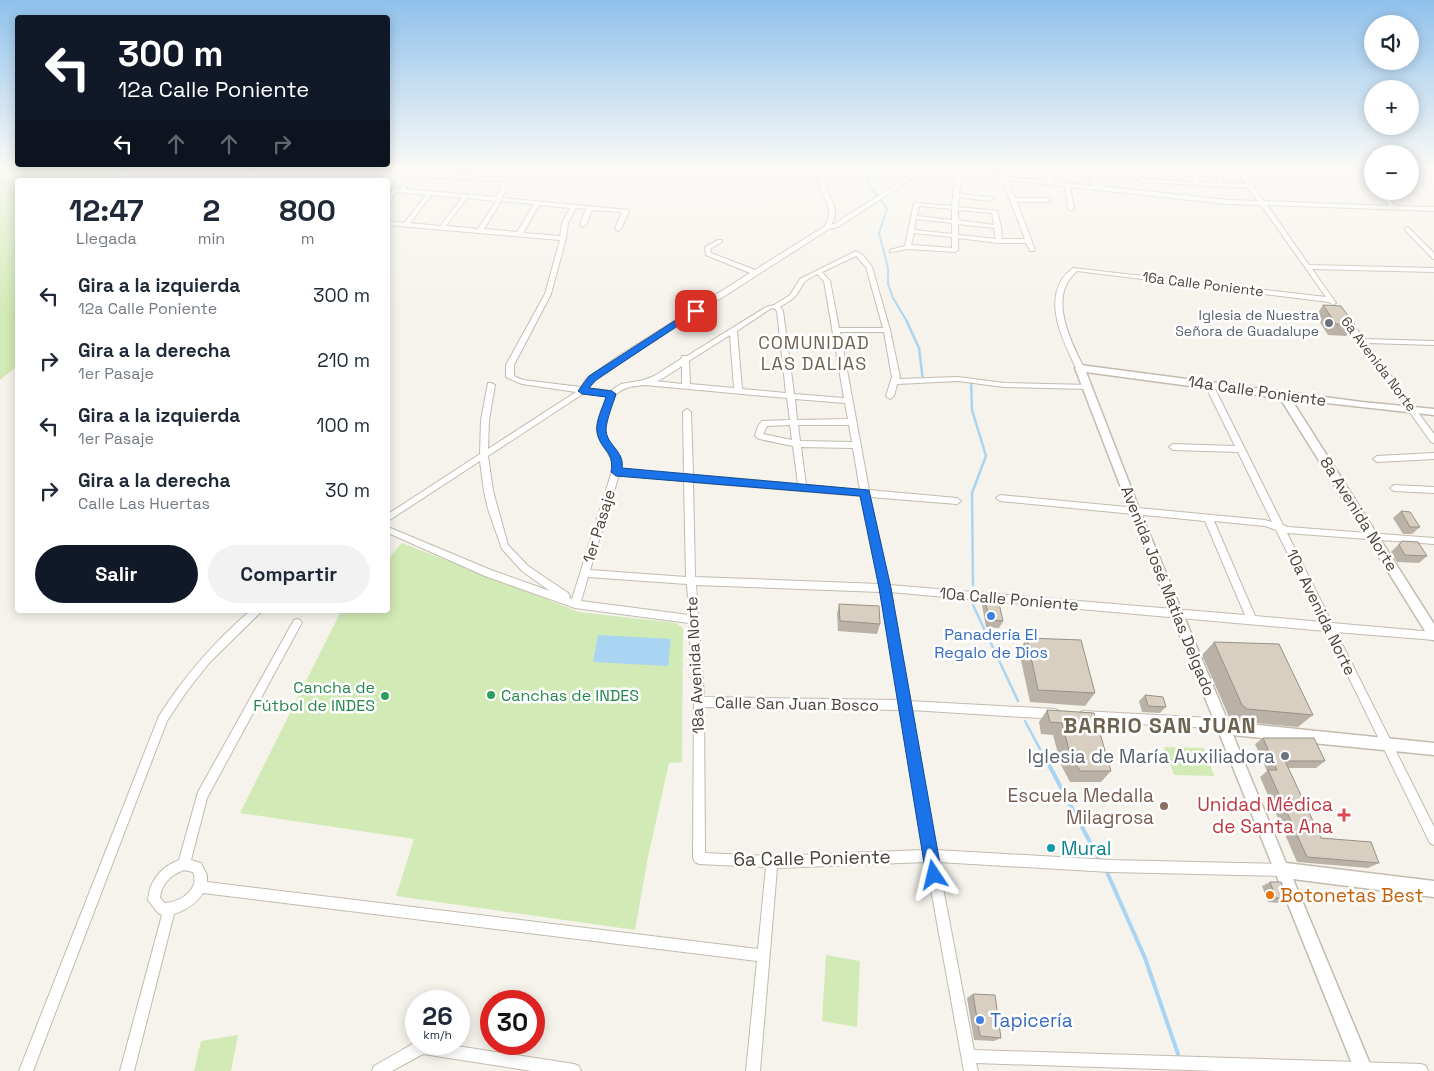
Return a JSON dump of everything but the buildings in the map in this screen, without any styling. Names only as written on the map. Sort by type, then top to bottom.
[{"type":"street","points":[[406,224],[412,216]]},
{"type":"street","points":[[442,227],[451,216]]},
{"type":"street","points":[[480,231],[489,216]]},
{"type":"street","points":[[519,234],[530,216]]},
{"type":"street","points":[[569,216],[565,223],[563,238],[548,294],[508,371],[510,377],[516,381],[612,394],[624,384],[645,382],[849,401]]},
{"type":"street","points":[[582,225],[586,216]]},
{"type":"street","points":[[618,229],[624,216]]},
{"type":"street","points":[[827,227],[833,216]]},
{"type":"street","points":[[390,517],[582,391],[589,381],[620,358],[827,227],[836,226],[852,216]]},
{"type":"street","points":[[892,250],[908,248],[955,250],[955,216]]},
{"type":"street","points":[[996,216],[999,241]]},
{"type":"street","points":[[1019,216],[1032,250]]},
{"type":"street","name":"6a Avenida Norte","points":[[1272,216],[1336,307]]},
{"type":"street","points":[[908,248],[914,217],[998,226]]},
{"type":"street","points":[[390,223],[563,238]]},
{"type":"street","points":[[1407,229],[1434,257]]},
{"type":"street","points":[[912,231],[999,241],[1029,241]]},
{"type":"street","points":[[720,241],[707,248],[708,254],[756,273]]},
{"type":"street","points":[[645,382],[657,378],[685,358],[733,329],[768,308],[776,306],[793,296],[802,280],[856,253],[862,256],[873,277],[887,330],[896,382],[890,396]]},
{"type":"street","points":[[1308,267],[1434,270]]},
{"type":"street","name":"16a Calle Poniente","points":[[1080,368],[1066,340],[1057,295],[1062,283],[1075,269],[1331,300]]},
{"type":"street","points":[[818,271],[827,281],[865,493],[885,588],[931,856],[971,1071]]},
{"type":"street","points":[[776,306],[780,311],[802,488]]},
{"type":"street","name":"6a Avenida Norte","points":[[1342,314],[1434,440]]},
{"type":"street","points":[[733,329],[738,390]]},
{"type":"street","points":[[835,330],[887,330]]},
{"type":"street","points":[[1363,341],[1434,343]]},
{"type":"street","points":[[685,358],[686,386]]},
{"type":"street","name":"14a Calle Poniente","points":[[1080,368],[1414,412],[1434,412]]},
{"type":"street","name":"Avenida José Matías Delgado","points":[[1080,368],[1135,511],[1364,1070]]},
{"type":"street","points":[[896,382],[958,379],[1004,385],[1087,387]]},
{"type":"street","points":[[491,385],[482,428],[484,455],[489,500],[505,547],[533,575],[575,604]]},
{"type":"street","name":"10a Avenida Norte","points":[[1209,385],[1434,839]]},
{"type":"street","name":"1er Pasaje","points":[[575,604],[618,462],[616,454],[604,441],[601,429],[612,394]]},
{"type":"street","name":"8a Avenida Norte","points":[[1283,394],[1374,536],[1434,636]]},
{"type":"street","name":"18a Avenida Norte","points":[[687,412],[691,581],[698,702],[699,858]]},
{"type":"street","points":[[853,422],[766,423],[762,426],[759,436],[798,444],[857,445]]},
{"type":"street","points":[[1173,447],[1240,449]]},
{"type":"street","points":[[1377,458],[1434,456]]},
{"type":"street","points":[[616,472],[957,501]]},
{"type":"street","points":[[1394,488],[1434,490]]},
{"type":"street","points":[[1000,498],[1264,523],[1280,528],[1434,542]]},
{"type":"street","points":[[1208,518],[1252,621]]},
{"type":"street","points":[[390,531],[488,573],[575,604],[693,620]]},
{"type":"street","name":"10a Calle Poniente","points":[[584,573],[691,581],[885,588],[1434,636]]},
{"type":"street","points":[[26,1071],[164,719],[181,689],[222,640],[254,613]]},
{"type":"street","points":[[184,864],[202,796],[297,623]]},
{"type":"street","name":"Calle San Juan Bosco","points":[[698,702],[906,705],[1211,723],[1225,728],[1434,749]]},
{"type":"street","name":"6a Calle Poniente","points":[[699,858],[772,862],[931,856],[1110,866],[1283,870],[1434,889]]},
{"type":"street","points":[[753,1071],[772,862]]},
{"type":"street","points":[[184,864],[197,867],[200,872],[200,887],[190,900],[169,910],[157,906],[154,892],[161,877],[176,866],[184,864]]},
{"type":"street","points":[[200,887],[764,956]]},
{"type":"street","points":[[127,1071],[169,910]]},
{"type":"street","points":[[379,1071],[416,1049],[423,1047],[574,1071]]},
{"type":"street","points":[[968,1056],[1213,1068],[1421,1071]]},
{"type":"green space","points":[[0,216],[15,216],[15,368],[0,380]]},
{"type":"green space","name":"Canchas de INDES","points":[[402,543],[579,612],[676,623],[683,628],[682,762],[669,763],[648,857],[635,930],[396,896],[414,839],[240,813],[339,615],[341,613],[390,613],[390,557]]},
{"type":"green space","points":[[1164,747],[1204,748],[1214,776],[1174,775]]},
{"type":"green space","points":[[826,955],[860,961],[857,1027],[822,1021]]},
{"type":"green space","points":[[238,1035],[231,1071],[194,1071],[201,1041]]},
{"type":"water","points":[[598,635],[671,639],[668,666],[593,662]]},
{"type":"waterway","points":[[885,216],[879,233],[888,268],[888,284],[893,298],[908,323]]},
{"type":"waterway","points":[[907,322],[919,348],[923,381]]},
{"type":"waterway","points":[[971,380],[972,410],[986,456],[972,493],[973,585]]},
{"type":"waterway","points":[[973,605],[1018,701]]},
{"type":"waterway","points":[[1025,721],[1048,764]]},
{"type":"waterway","points":[[1048,763],[1100,861]]},
{"type":"waterway","points":[[1106,870],[1145,958],[1178,1054]]},
{"type":"place","name":"Iglesia de Nuestra Señora de Guadalupe","points":[[1329,323]]},
{"type":"place","name":"Panadería El Regalo de Dios","points":[[991,616]]},
{"type":"place","name":"Canchas de INDES","points":[[491,695]]},
{"type":"place","name":"Cancha de Fútbol de INDES","points":[[385,696]]},
{"type":"place","name":"Iglesia de María Auxiliadora","points":[[1285,756]]},
{"type":"place","name":"Escuela Medalla Milagrosa","points":[[1164,806]]},
{"type":"place","name":"Unidad Médica de Santa Ana","points":[[1344,815]]},
{"type":"place","name":"Mural","points":[[1051,848]]},
{"type":"place","name":"Botonetas Best","points":[[1270,895]]},
{"type":"place","name":"Tapicería","points":[[980,1020]]},
{"type":"district","name":"COMUNIDAD LAS DALIAS","points":[[814,352]]},
{"type":"district","name":"BARRIO SAN JUAN","points":[[1160,725]]},
{"type":"route","points":[[696,311],[620,358],[592,378],[582,391],[612,394],[601,429],[604,441],[616,454],[618,462],[616,472],[865,493],[885,588],[934,875]]}]
